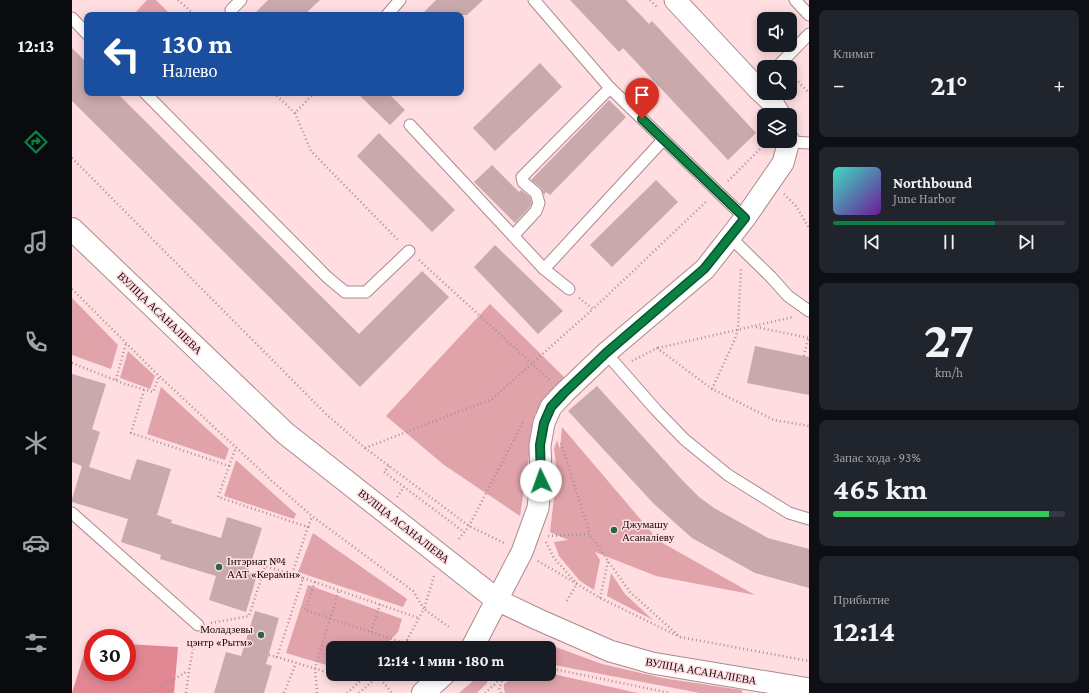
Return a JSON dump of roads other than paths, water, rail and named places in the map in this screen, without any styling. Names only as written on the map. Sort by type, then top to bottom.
[{"type":"main road","name":"ВУЛІЦА АСАНАЛІЕВА","points":[[72,229],[285,433],[497,600]]},
{"type":"main road","points":[[476,641],[497,600]]},
{"type":"main road","points":[[423,693],[436,681]]},
{"type":"street","points":[[675,0],[757,81]]},
{"type":"street","points":[[497,600],[522,552],[538,508],[541,481],[540,445],[544,423],[551,407],[564,393],[612,361],[704,269],[736,242],[745,218],[792,148]]},
{"type":"street","name":"ВУЛІЦА АСАНАЛІЕВА","points":[[497,600],[537,620],[610,652],[652,663],[809,689]]},
{"type":"lane","points":[[231,10],[241,0]]},
{"type":"lane","points":[[390,12],[400,0]]},
{"type":"lane","points":[[534,0],[610,88],[745,218]]},
{"type":"lane","points":[[795,0],[809,15]]},
{"type":"lane","points":[[72,18],[84,31]]},
{"type":"lane","points":[[785,60],[809,34]]},
{"type":"lane","points":[[513,236],[536,211],[540,203],[536,194],[523,182],[522,177],[610,88]]},
{"type":"lane","points":[[148,96],[327,277],[345,292],[366,292],[409,251]]},
{"type":"lane","points":[[410,125],[544,269],[569,289]]},
{"type":"lane","points":[[544,269],[663,140]]},
{"type":"lane","points":[[736,242],[788,296],[809,311]]},
{"type":"lane","points":[[612,361],[684,439],[728,476],[789,513],[809,519]]},
{"type":"lane","points":[[72,513],[198,625]]},
{"type":"place","name":"Джумашу Асаналіеву","points":[[614,530]]},
{"type":"place","name":"Інтэрнат №4 ААТ «Керамін»","points":[[219,567]]},
{"type":"place","name":"Моладзевы цэнтр «Рытм»","points":[[261,635]]}]
